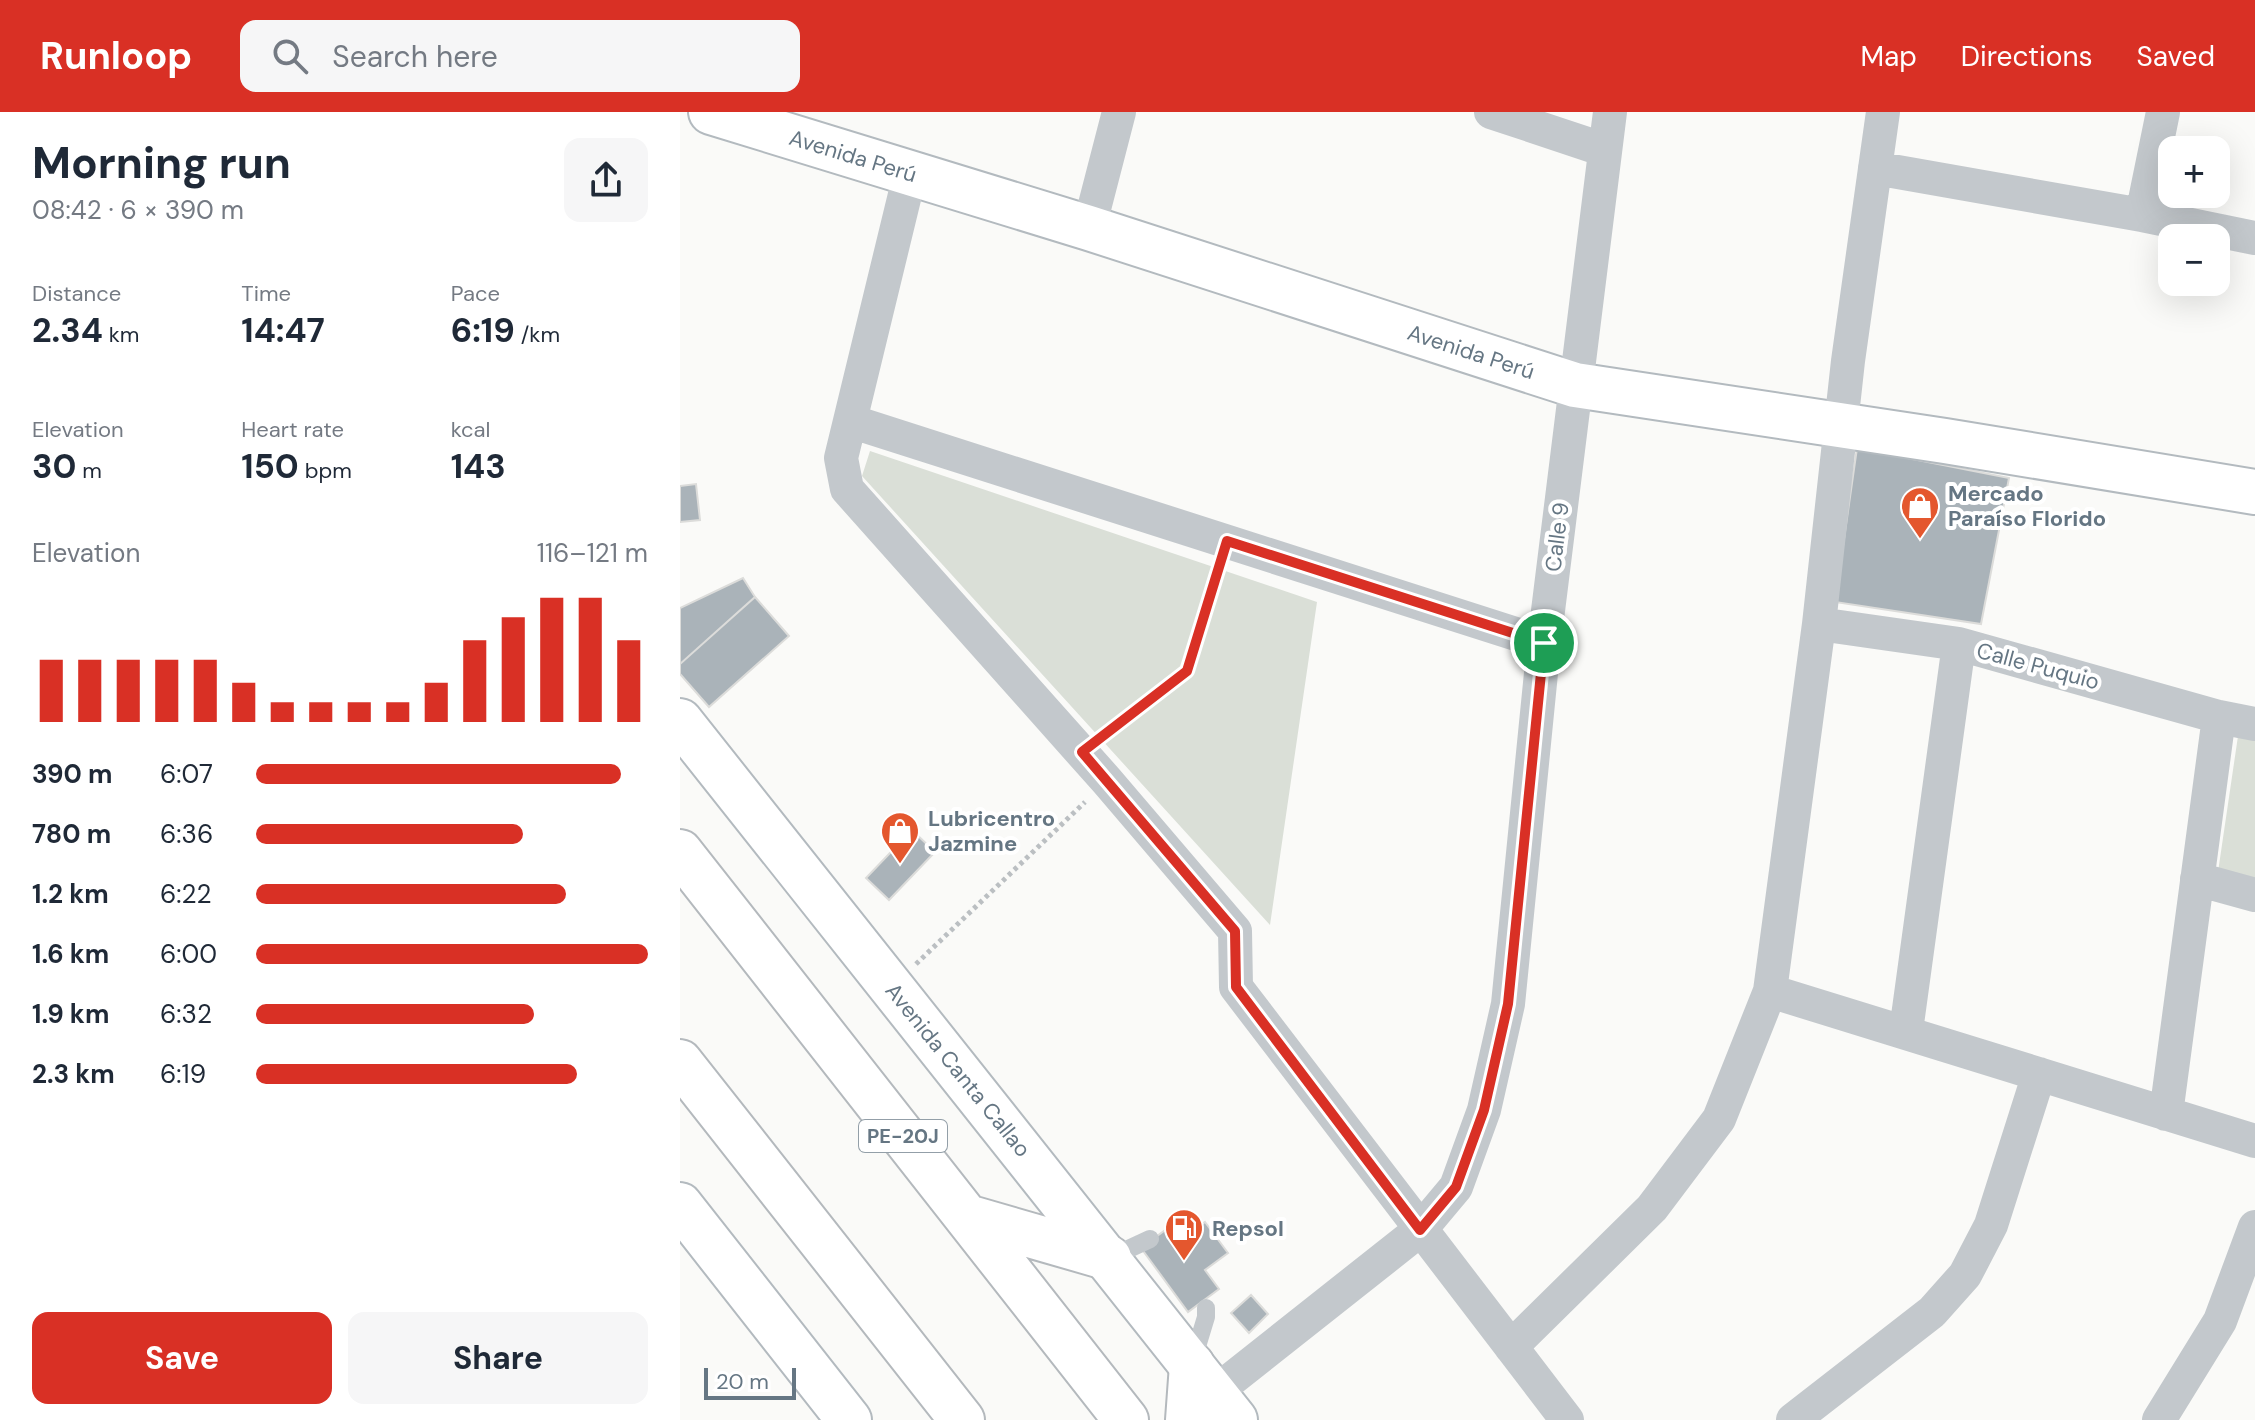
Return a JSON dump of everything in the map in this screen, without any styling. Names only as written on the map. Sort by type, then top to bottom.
[{"type":"main road","name":"Avenida Perú","points":[[711,112],[1089,228],[1575,385],[2255,492]]},
{"type":"main road","name":"Avenida Canta Callao","points":[[680,721],[1109,1258],[1208,1400]]},
{"type":"main road","name":"PE-20J","points":[[680,852],[1126,1420]]},
{"type":"main road","points":[[680,1062],[962,1420]]},
{"type":"main road","points":[[680,1205],[849,1420]]},
{"type":"main road","points":[[967,1217],[1109,1258]]},
{"type":"street","points":[[1089,228],[1119,112]]},
{"type":"street","points":[[1491,112],[1605,150]]},
{"type":"street","name":"Calle 9","points":[[1208,1400],[1420,1230],[1456,1187],[1484,1110],[1508,1004],[1544,643],[1610,112]]},
{"type":"street","points":[[1511,1347],[1652,1208],[1719,1119],[1770,991],[1883,112]]},
{"type":"street","points":[[2142,215],[2163,112]]},
{"type":"street","points":[[1875,168],[2255,238]]},
{"type":"street","points":[[910,174],[841,458],[847,489],[1082,752],[1235,931],[1236,987],[1567,1420]]},
{"type":"street","points":[[850,421],[1544,643]]},
{"type":"street","name":"Calle Puquio","points":[[1819,624],[1959,644],[2219,717],[2255,724]]},
{"type":"street","points":[[1906,1031],[1959,644]]},
{"type":"street","points":[[2166,1114],[2219,717]]},
{"type":"street","points":[[2197,879],[2255,895]]},
{"type":"street","points":[[1770,991],[2255,1141]]},
{"type":"street","points":[[1793,1420],[1932,1312],[1965,1275],[1991,1225],[2039,1074]]},
{"type":"street","points":[[2159,1420],[2220,1321],[2255,1227]]},
{"type":"lane","points":[[1109,1258],[1150,1239]]},
{"type":"lane","points":[[1206,1308],[1208,1400]]},
{"type":"path","points":[[1082,752],[1187,671],[1227,541]]},
{"type":"path","points":[[892,987],[1107,781]]},
{"type":"shaded area","points":[[870,451],[1317,602],[1270,925],[862,476]]},
{"type":"shaded area","points":[[2238,736],[2255,739],[2255,883],[2218,872]]},
{"type":"building","name":"Mercado Paraíso Florido","points":[[1857,448],[2009,478],[1981,624],[1835,602]]},
{"type":"building","points":[[696,484],[700,520],[680,522],[680,486]]},
{"type":"building","points":[[743,578],[755,597],[680,664],[680,608]]},
{"type":"building","points":[[755,597],[789,636],[709,707],[680,674],[680,664]]},
{"type":"building","name":"Lubricentro Jazmine","points":[[912,830],[935,852],[889,900],[866,878]]},
{"type":"building","name":"Repsol","points":[[1205,1222],[1228,1253],[1205,1270],[1219,1289],[1188,1312],[1141,1248],[1172,1225],[1181,1239]]},
{"type":"building","name":"Repsol","points":[[1251,1295],[1268,1314],[1249,1333],[1231,1313]]},
{"type":"place","name":"Mercado Paraíso Florido","points":[[1920,540]]},
{"type":"place","name":"Lubricentro Jazmine","points":[[900,865]]},
{"type":"place","name":"Repsol","points":[[1184,1262]]},
{"type":"route","points":[[1227,541],[1544,643],[1508,1004],[1484,1110],[1456,1187],[1420,1230],[1236,987],[1235,931],[1082,752],[1187,671],[1227,541]]}]
